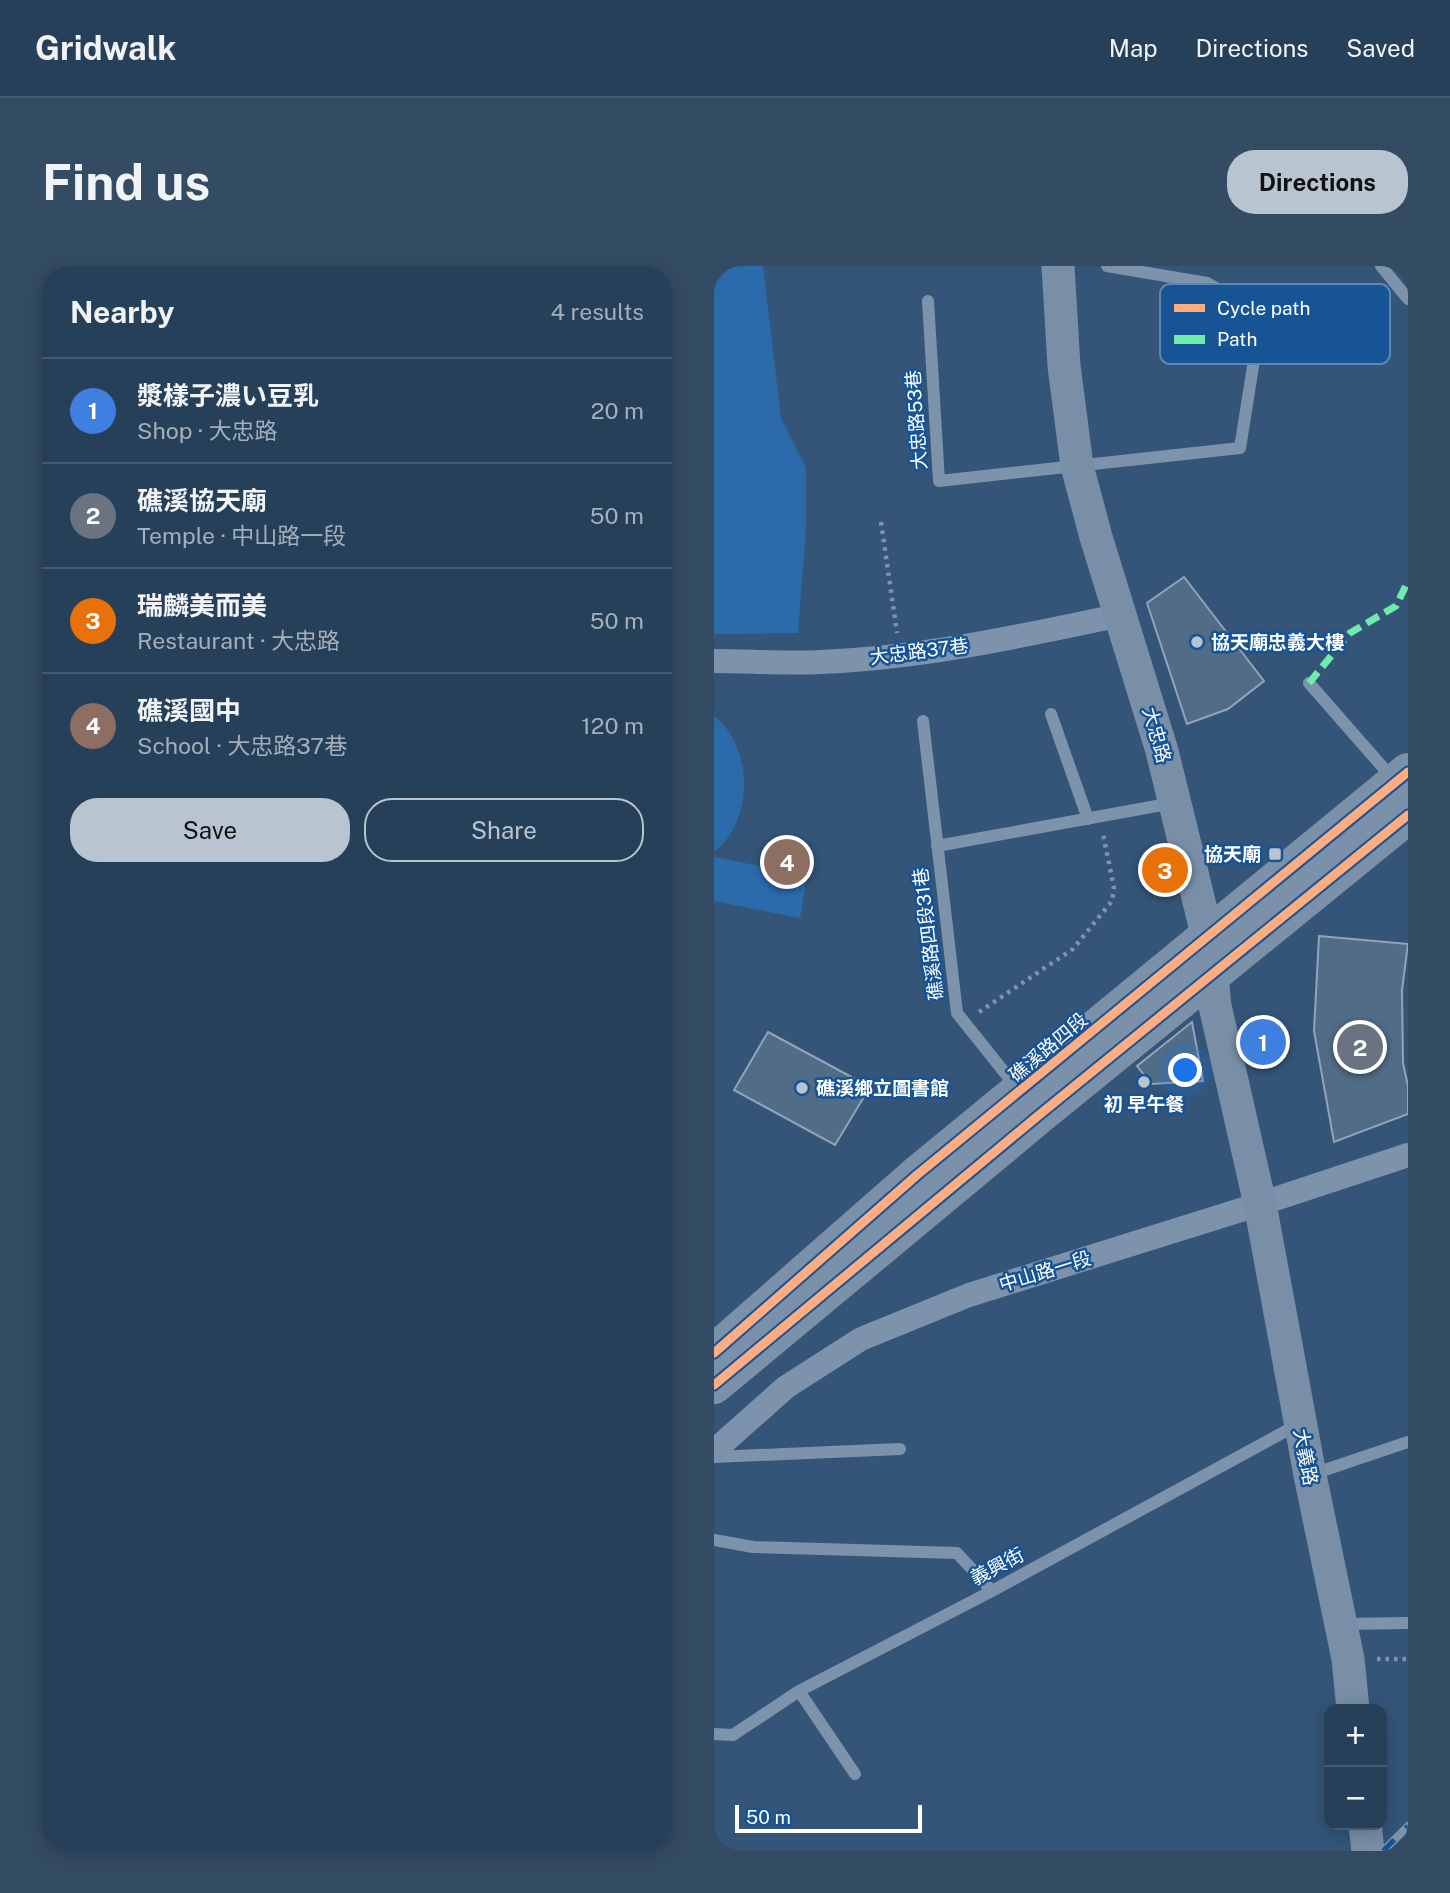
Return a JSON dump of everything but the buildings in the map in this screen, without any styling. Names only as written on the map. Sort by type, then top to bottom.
[{"type":"main road","name":"礁溪路四段","points":[[714,1385],[1030,1103],[1208,937],[1404,790]]},
{"type":"main road","name":"礁溪路四段","points":[[714,1353],[918,1175],[1030,1103],[1213,974],[1404,790]]},
{"type":"street","name":"大忠路","points":[[1058,266],[1064,366],[1077,466],[1177,803],[1208,937],[1216,1006],[1260,1205]]},
{"type":"street","name":"大忠路37巷","points":[[714,661],[820,662],[900,655],[1002,640],[1121,615]]},
{"type":"street","name":"中山路一段","points":[[714,1451],[786,1388],[861,1339],[969,1295],[1260,1205],[1408,1155]]},
{"type":"street","name":"大義路","points":[[1260,1205],[1300,1424],[1348,1659],[1352,1704]]},
{"type":"street","points":[[1366,1830],[1368,1851]]},
{"type":"lane","points":[[1107,266],[1209,284]]},
{"type":"lane","points":[[1381,266],[1408,299]]},
{"type":"lane","name":"大忠路53巷","points":[[928,301],[939,481],[1077,466]]},
{"type":"lane","points":[[1077,466],[1240,448],[1253,364]]},
{"type":"lane","points":[[1309,683],[1404,790]]},
{"type":"lane","points":[[1051,714],[1094,818]]},
{"type":"lane","name":"礁溪路四段31巷","points":[[923,721],[957,1013],[1030,1103]]},
{"type":"lane","points":[[937,846],[1177,803]]},
{"type":"lane","name":"義興街","points":[[714,1734],[733,1735],[799,1690],[992,1591],[1300,1424]]},
{"type":"lane","points":[[1310,1475],[1408,1442]]},
{"type":"lane","points":[[714,1457],[900,1449]]},
{"type":"lane","points":[[714,1540],[753,1547],[957,1553],[992,1591]]},
{"type":"lane","points":[[1341,1624],[1408,1623]]},
{"type":"lane","points":[[799,1690],[855,1774]]},
{"type":"path","points":[[881,522],[900,655]]},
{"type":"path","points":[[964,1022],[1073,949],[1112,901],[1114,888],[1094,818]]},
{"type":"shaded area","points":[[714,266],[763,266],[781,418],[806,468],[806,527],[798,633],[714,634]]},
{"type":"shaded area","points":[[714,716],[727,729],[736,746],[742,764],[744,784],[742,804],[736,822],[727,839],[714,852]]},
{"type":"shaded area","points":[[714,857],[807,875],[800,918],[714,901]]},
{"type":"railway","points":[[1383,1851],[1408,1826]]},
{"type":"marked path","points":[[1309,683],[1350,633],[1396,606],[1408,581]]},
{"type":"cycle path","points":[[714,1353],[917,1175],[1408,772]]},
{"type":"cycle path","points":[[714,1385],[1039,1115],[1408,815]]},
{"type":"place","name":"協天廟忠義大樓","points":[[1197,642]]},
{"type":"place","name":"協天廟","points":[[1275,854]]},
{"type":"place","name":"礁溪國中","points":[[787,862]]},
{"type":"place","name":"瑞麟美而美","points":[[1165,870]]},
{"type":"place","name":"漿樣子濃い豆乳","points":[[1263,1042]]},
{"type":"place","name":"礁溪協天廟","points":[[1360,1047]]},
{"type":"place","name":"初 早午餐","points":[[1144,1082]]},
{"type":"place","name":"礁溪鄉立圖書館","points":[[802,1088]]}]
